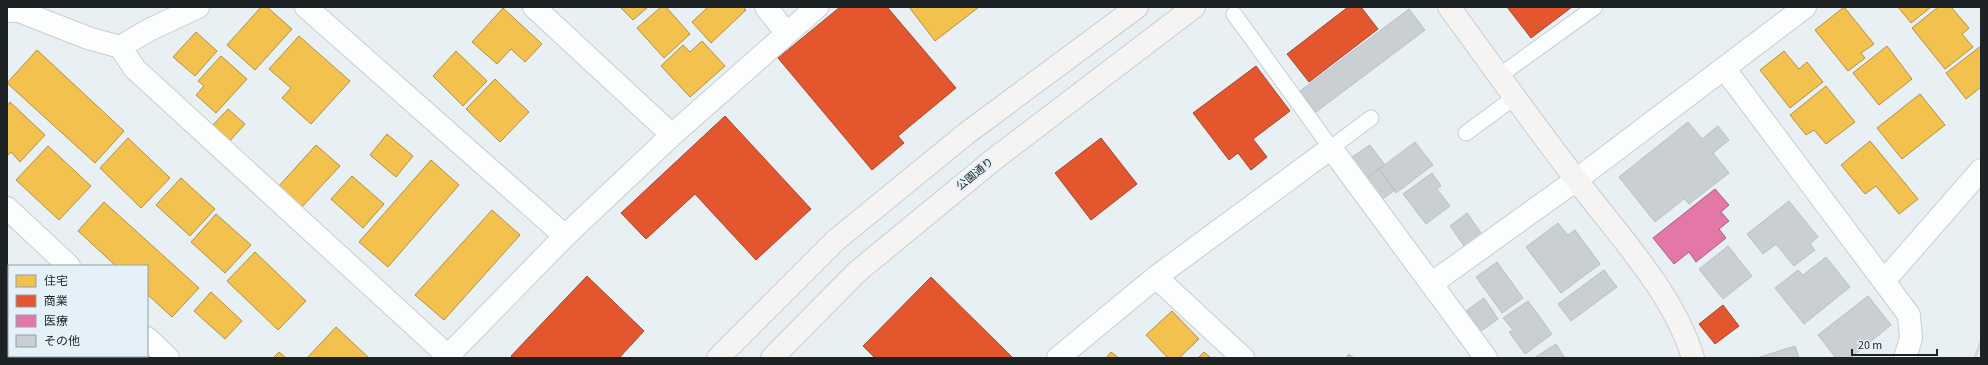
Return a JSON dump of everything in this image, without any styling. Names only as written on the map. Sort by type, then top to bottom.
[{"type":"street","points":[[120,47],[148,30],[198,7]]},
{"type":"street","points":[[306,7],[564,236]]},
{"type":"street","points":[[534,7],[672,135]]},
{"type":"street","points":[[766,7],[786,33]]},
{"type":"street","points":[[7,11],[19,11],[88,38],[120,47],[135,69],[447,357],[564,236],[672,135],[817,7]]},
{"type":"street","points":[[718,358],[836,240],[967,134],[1137,7]]},
{"type":"street","name":"公園通り","points":[[772,358],[858,271],[993,160],[1194,7]]},
{"type":"street","points":[[1448,7],[1576,180],[1662,292],[1687,338],[1693,358]]},
{"type":"street","points":[[1431,284],[1576,180],[1805,7]]},
{"type":"street","points":[[1724,68],[1909,315],[1911,338],[1905,358]]},
{"type":"street","points":[[1058,358],[1156,276],[1330,148],[1486,358]]},
{"type":"street","points":[[1884,281],[1981,170]]},
{"type":"street","points":[[7,208],[68,265]]},
{"type":"street","points":[[1156,276],[1243,358]]},
{"type":"street","points":[[148,339],[168,358]]},
{"type":"lane","points":[[1499,76],[1595,7]]},
{"type":"lane","points":[[1234,14],[1330,148],[1371,118]]},
{"type":"lane","points":[[1466,133],[1514,97]]},
{"type":"building: 住宅","points":[[261,7],[267,7],[292,29],[255,70],[227,45]]},
{"type":"building: 住宅","points":[[620,7],[648,7],[633,20]]},
{"type":"building: 住宅","points":[[661,7],[666,7],[690,34],[664,58],[637,28]]},
{"type":"building: 住宅","points":[[708,7],[743,7],[746,10],[711,43],[692,22]]},
{"type":"building: 住宅","points":[[909,7],[979,7],[935,41]]},
{"type":"building: 住宅","points":[[1844,7],[1874,44],[1861,53],[1865,58],[1848,71],[1815,30]]},
{"type":"building: 住宅","points":[[1898,7],[1931,7],[1911,23]]},
{"type":"building: 住宅","points":[[1938,7],[1951,7],[1969,28],[1962,34],[1973,47],[1945,69],[1912,28]]},
{"type":"building: 住宅","points":[[503,8],[542,44],[525,62],[511,49],[497,64],[472,42]]},
{"type":"building: 住宅","points":[[196,32],[217,51],[195,76],[173,57]]},
{"type":"building: 住宅","points":[[299,36],[350,81],[311,124],[282,98],[291,88],[269,69]]},
{"type":"building: 住宅","points":[[702,41],[725,66],[690,97],[661,66],[683,45],[690,52]]},
{"type":"building: 住宅","points":[[1887,46],[1912,79],[1879,105],[1853,73]]},
{"type":"building: 住宅","points":[[1981,46],[1981,87],[1966,99],[1946,73]]},
{"type":"building: 住宅","points":[[37,50],[124,131],[95,163],[7,83]]},
{"type":"building: 住宅","points":[[456,51],[487,81],[463,106],[433,76]]},
{"type":"building: 住宅","points":[[1784,51],[1799,69],[1807,62],[1823,82],[1790,108],[1760,70]]},
{"type":"building: 住宅","points":[[221,56],[247,79],[216,113],[196,95],[204,86],[198,81]]},
{"type":"building: 住宅","points":[[495,79],[529,112],[500,142],[466,109]]},
{"type":"building: 住宅","points":[[1826,86],[1855,122],[1826,144],[1814,130],[1806,135],[1790,115]]},
{"type":"building: 住宅","points":[[1920,94],[1945,125],[1902,159],[1877,128]]},
{"type":"building: 住宅","points":[[10,102],[45,135],[20,162],[11,152],[7,156],[7,106]]},
{"type":"building: 住宅","points":[[228,109],[245,124],[228,143],[211,127]]},
{"type":"building: 住宅","points":[[387,134],[413,156],[396,177],[370,155]]},
{"type":"building: 住宅","points":[[128,138],[170,178],[141,208],[100,168]]},
{"type":"building: 住宅","points":[[1870,141],[1918,199],[1899,214],[1876,186],[1865,194],[1841,165]]},
{"type":"building: 住宅","points":[[316,145],[340,166],[301,208],[278,187]]},
{"type":"building: 住宅","points":[[48,146],[91,186],[59,220],[16,180]]},
{"type":"building: 住宅","points":[[431,160],[459,185],[388,267],[359,242]]},
{"type":"building: 住宅","points":[[352,176],[384,204],[363,228],[331,199]]},
{"type":"building: 住宅","points":[[181,178],[215,209],[190,236],[156,205]]},
{"type":"building: 住宅","points":[[104,202],[199,288],[172,317],[148,295],[148,265],[115,265],[78,231]]},
{"type":"building: 住宅","points":[[492,210],[520,235],[444,320],[415,295]]},
{"type":"building: 住宅","points":[[216,214],[251,245],[225,273],[191,242]]},
{"type":"building: 住宅","points":[[255,252],[306,301],[278,330],[227,281]]},
{"type":"building: 住宅","points":[[7,273],[8,303],[7,302]]},
{"type":"building: 住宅","points":[[211,292],[242,321],[225,339],[194,311]]},
{"type":"building: 住宅","points":[[1172,311],[1199,339],[1179,358],[1168,358],[1146,335]]},
{"type":"building: 住宅","points":[[336,327],[369,358],[307,358]]},
{"type":"building: 住宅","points":[[279,352],[286,358],[273,358]]},
{"type":"building: 住宅","points":[[1111,352],[1119,358],[1106,358]]},
{"type":"building: 住宅","points":[[1204,352],[1211,358],[1198,358]]},
{"type":"building: 住宅","points":[[32,357],[88,358],[33,358]]},
{"type":"building: 商業","points":[[840,7],[887,7],[956,88],[898,136],[904,143],[872,170],[778,58]]},
{"type":"building: 商業","points":[[1348,7],[1361,7],[1378,29],[1309,82],[1287,54]]},
{"type":"building: 商業","points":[[1507,7],[1572,7],[1531,38]]},
{"type":"building: 商業","points":[[1256,66],[1290,111],[1253,139],[1267,157],[1251,170],[1238,153],[1229,160],[1193,113]]},
{"type":"building: 商業","points":[[725,116],[811,209],[756,260],[695,194],[646,239],[621,213]]},
{"type":"building: 商業","points":[[1101,138],[1137,184],[1091,220],[1055,173]]},
{"type":"building: 商業","points":[[587,276],[644,331],[619,358],[514,358],[511,356]]},
{"type":"building: 商業","points":[[931,277],[1013,358],[875,358],[863,346]]},
{"type":"building: 商業","points":[[1723,305],[1739,326],[1715,344],[1699,324]]},
{"type":"building: 医療","points":[[1715,189],[1729,205],[1721,212],[1729,221],[1719,229],[1726,238],[1696,262],[1689,252],[1674,264],[1653,238]]},
{"type":"building: その他","points":[[1409,9],[1425,30],[1316,112],[1300,91]]},
{"type":"building: その他","points":[[1688,122],[1702,139],[1718,126],[1729,140],[1713,153],[1729,173],[1689,204],[1684,199],[1655,222],[1619,177]]},
{"type":"building: その他","points":[[1415,142],[1433,165],[1396,193],[1379,169]]},
{"type":"building: その他","points":[[1370,145],[1385,165],[1364,180],[1349,159]]},
{"type":"building: その他","points":[[1379,169],[1395,190],[1380,201],[1364,180]]},
{"type":"building: その他","points":[[1432,173],[1441,186],[1437,189],[1450,206],[1426,224],[1403,194]]},
{"type":"building: その他","points":[[1789,201],[1818,237],[1810,244],[1815,250],[1794,266],[1776,244],[1763,254],[1747,234]]},
{"type":"building: その他","points":[[1467,213],[1482,234],[1465,247],[1450,226]]},
{"type":"building: その他","points":[[1558,223],[1568,235],[1575,230],[1600,264],[1561,293],[1526,247]]},
{"type":"building: その他","points":[[1728,246],[1752,276],[1723,299],[1699,269]]},
{"type":"building: その他","points":[[1826,257],[1850,287],[1804,324],[1775,288],[1798,270],[1803,275]]},
{"type":"building: その他","points":[[1497,262],[1523,298],[1502,313],[1476,277]]},
{"type":"building: その他","points":[[1604,270],[1617,287],[1571,321],[1558,304]]},
{"type":"building: その他","points":[[1868,296],[1891,325],[1850,358],[1836,358],[1818,335]]},
{"type":"building: その他","points":[[1484,298],[1498,319],[1477,334],[1463,313]]},
{"type":"building: その他","points":[[1528,301],[1552,334],[1525,354],[1509,332],[1513,330],[1503,318]]},
{"type":"building: その他","points":[[1556,344],[1565,358],[1534,358]]},
{"type":"building: その他","points":[[1795,346],[1799,358],[1757,358]]},
{"type":"building: その他","points":[[1349,354],[1354,358],[1345,358]]},
{"type":"railway","points":[[1975,358],[1981,341]]}]
